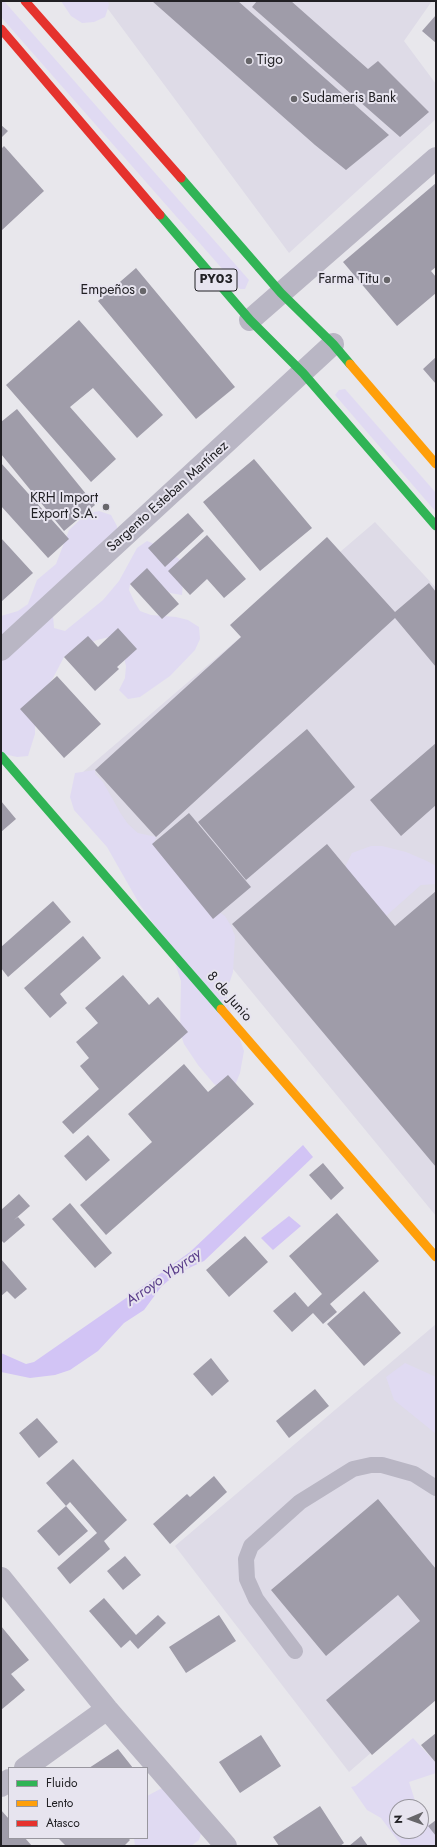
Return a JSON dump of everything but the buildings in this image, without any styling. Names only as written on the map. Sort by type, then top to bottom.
[{"type":"main road","name":"PY03","points":[[25,1],[280,293],[333,344],[436,464]]},
{"type":"main road","name":"PY03","points":[[1,29],[250,320],[303,373],[436,526]]},
{"type":"main road","name":"8 de Junio","points":[[1,756],[436,1258]]},
{"type":"street","points":[[250,320],[436,158]]},
{"type":"street","name":"Sargento Esteban Martínez","points":[[1,650],[333,344]]},
{"type":"street","points":[[1,1578],[106,1710],[226,1846]]},
{"type":"street","points":[[27,1767],[106,1710]]},
{"type":"lane","points":[[295,1651],[256,1598],[247,1579],[246,1559],[251,1546],[300,1502],[353,1469],[371,1465],[382,1465],[414,1474],[436,1488]]},
{"type":"shaded area","points":[[1,1],[4,1],[249,280],[245,289],[240,289],[1,17]]},
{"type":"shaded area","points":[[61,1],[108,1],[109,5],[105,17],[94,22],[82,23],[71,16]]},
{"type":"shaded area","points":[[102,1],[432,1],[404,41],[436,84],[436,119],[289,253]]},
{"type":"shaded area","points":[[345,389],[436,493],[436,512],[335,395],[339,390]]},
{"type":"shaded area","points":[[99,511],[111,515],[117,526],[117,550],[53,616],[54,628],[65,631],[103,600],[119,581],[137,548],[147,541],[169,550],[180,560],[184,571],[182,595],[170,593],[151,577],[140,578],[130,584],[129,590],[134,601],[140,611],[151,615],[176,617],[188,620],[199,627],[200,639],[195,650],[170,676],[140,697],[128,699],[119,690],[125,678],[126,666],[120,641],[109,637],[97,640],[75,650],[64,657],[53,678],[38,698],[35,709],[35,734],[28,756],[17,757],[4,754],[1,751],[1,616],[18,611],[28,604],[37,580],[56,564],[69,530],[86,514]]},
{"type":"shaded area","points":[[375,522],[436,588],[436,1216],[76,778]]},
{"type":"shaded area","points":[[95,770],[95,774],[103,782],[128,824],[138,833],[156,837],[154,844],[204,902],[225,916],[231,926],[235,936],[233,972],[226,993],[244,1051],[240,1073],[235,1085],[225,1090],[214,1084],[198,1065],[184,1044],[180,1032],[181,981],[169,945],[140,905],[107,847],[74,810],[70,797],[75,773]]},
{"type":"shaded area","points":[[371,846],[382,846],[406,852],[436,866],[436,884],[421,885],[385,917],[348,904],[346,865],[352,853]]},
{"type":"shaded area","points":[[436,1324],[436,1696],[349,1772],[175,1546]]},
{"type":"shaded area","points":[[405,1363],[436,1377],[436,1434],[394,1400],[386,1377]]},
{"type":"shaded area","points":[[413,1738],[436,1763],[436,1773],[409,1782],[414,1799],[389,1799],[389,1829],[381,1818],[367,1810],[351,1787],[355,1786]]},
{"type":"shaded area","points":[[164,1787],[203,1827],[199,1840],[191,1846],[135,1846],[134,1839],[148,1839],[148,1795]]},
{"type":"shaded area","points":[[429,1824],[436,1833],[436,1846],[402,1846],[397,1839],[429,1839]]},
{"type":"water","name":"Arroyo Ybyray","points":[[303,1145],[313,1157],[204,1261],[176,1274],[161,1287],[144,1310],[124,1323],[98,1351],[70,1370],[55,1375],[30,1378],[1,1372],[1,1353],[26,1364],[34,1362],[190,1252]]},
{"type":"water","points":[[289,1216],[301,1226],[273,1250],[261,1238]]},
{"type":"traffic: fast","points":[[181,178],[281,293],[333,344],[350,364]]},
{"type":"traffic: fast","points":[[160,215],[250,320],[303,373],[436,526]]},
{"type":"traffic: fast","points":[[1,756],[221,1009]]},
{"type":"traffic: slow","points":[[350,364],[436,464]]},
{"type":"traffic: slow","points":[[221,1009],[436,1257]]},
{"type":"traffic: jam","points":[[25,1],[181,178]]},
{"type":"traffic: jam","points":[[1,29],[160,215]]},
{"type":"place","name":"Tigo","points":[[249,61]]},
{"type":"place","name":"Sudameris Bank","points":[[294,99]]},
{"type":"place","name":"Farma Titu","points":[[387,280]]},
{"type":"place","name":"Empeños","points":[[143,291]]},
{"type":"place","name":"KRH Import Export S.A.","points":[[106,507]]}]
